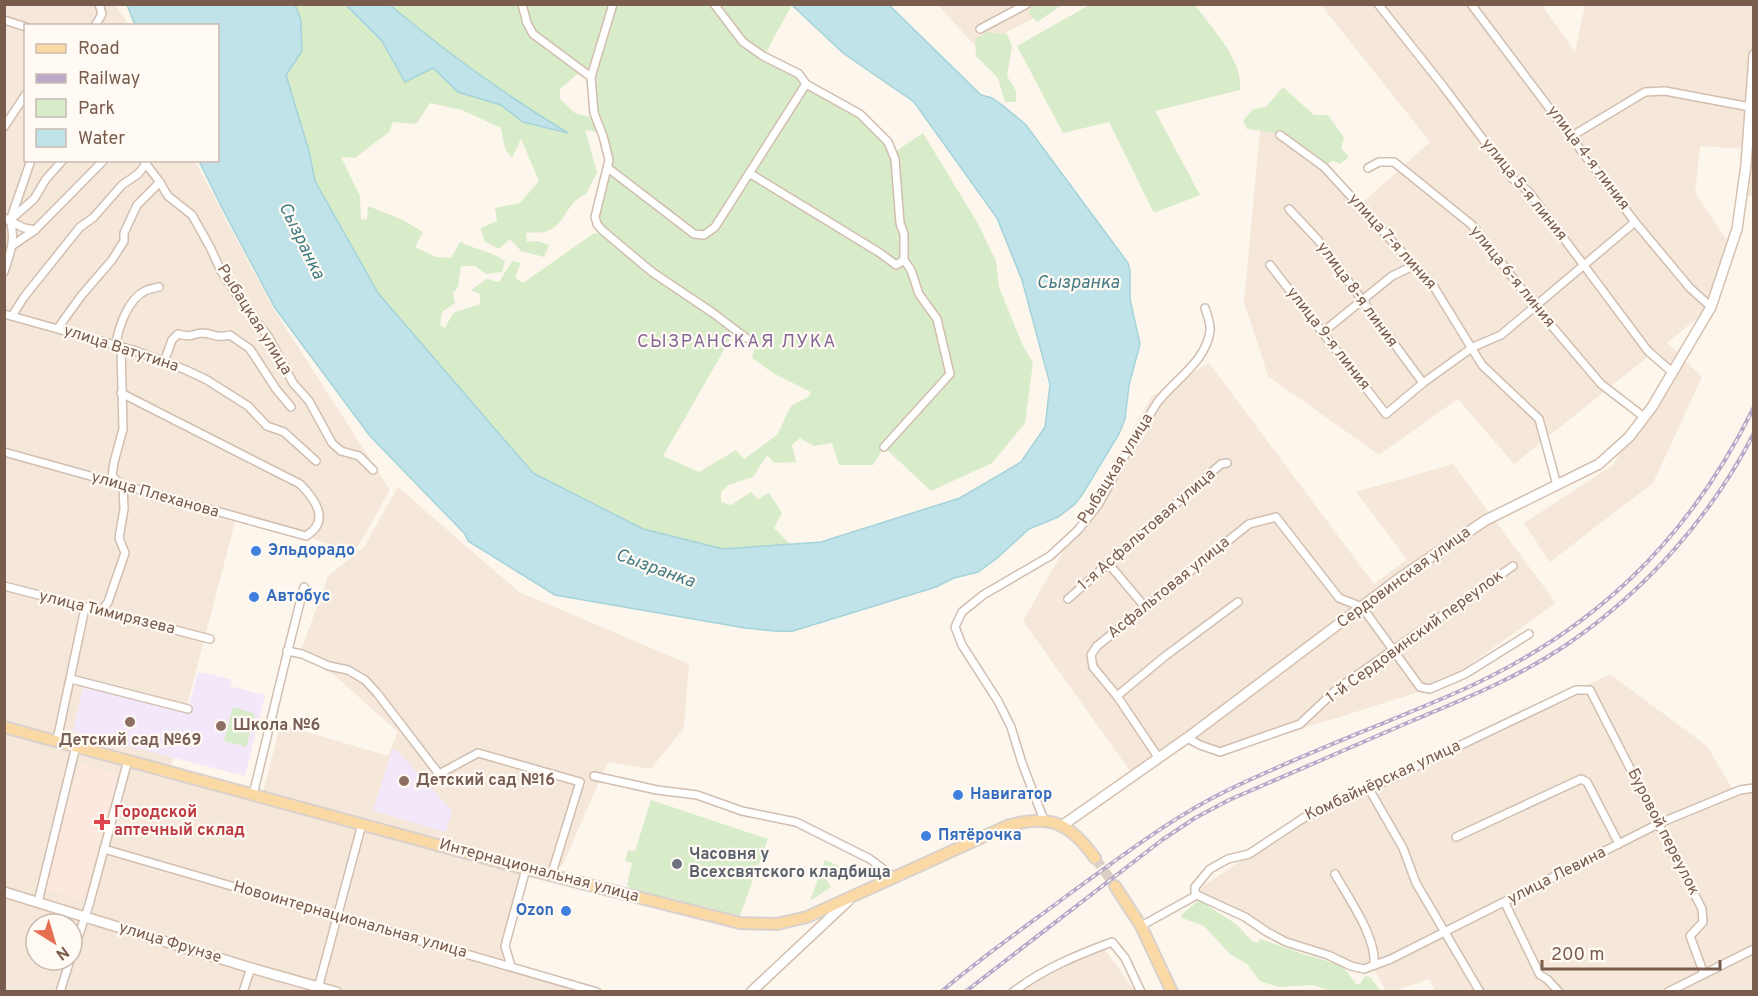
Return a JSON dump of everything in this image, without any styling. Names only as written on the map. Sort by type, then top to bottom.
[{"type":"main road","name":"Интернациональная улица","points":[[4,727],[551,876],[740,923],[777,924],[807,917],[1007,826],[1026,820],[1044,820],[1063,825]]},
{"type":"main road","points":[[1063,825],[1076,834],[1095,858]]},
{"type":"main road","points":[[1115,886],[1141,926],[1172,992]]},
{"type":"street","points":[[96,24],[102,14],[99,4]]},
{"type":"street","points":[[522,4],[527,23],[533,34],[591,77]]},
{"type":"street","points":[[613,4],[591,77],[594,113],[609,160],[595,217],[597,224],[652,272],[746,338]]},
{"type":"street","points":[[714,4],[743,42],[763,56],[799,74],[806,84],[860,114],[888,142],[895,159],[900,223],[904,234],[903,260],[911,270],[919,294],[937,319],[950,374],[884,447]]},
{"type":"street","points":[[980,29],[1027,4]]},
{"type":"street","name":"улица 5-я линия","points":[[1378,4],[1512,178],[1529,192],[1648,351],[1672,372]]},
{"type":"street","name":"улица 4-я линия","points":[[1470,4],[1635,222],[1690,288],[1711,306]]},
{"type":"street","points":[[4,20],[24,26]]},
{"type":"street","name":"Сердовинская улица","points":[[1063,825],[1187,738],[1401,577],[1486,520],[1599,464],[1629,437],[1644,417],[1711,306],[1737,229],[1746,165],[1754,54]]},
{"type":"street","points":[[608,168],[694,234],[704,235],[715,227],[806,84]]},
{"type":"street","points":[[1572,136],[1645,92],[1665,91],[1750,106]]},
{"type":"street","points":[[4,127],[24,97]]},
{"type":"street","name":"улица 7-я линия","points":[[1280,135],[1324,167],[1413,266],[1434,286],[1482,365],[1539,419],[1557,485]]},
{"type":"street","points":[[7,219],[30,162]]},
{"type":"street","points":[[7,219],[34,199],[46,179],[61,162]]},
{"type":"street","points":[[13,245],[21,237],[34,230],[102,162]]},
{"type":"street","points":[[8,315],[80,228],[93,218],[122,185],[138,174],[144,162]]},
{"type":"street","name":"Рыбацкая улица","points":[[144,162],[168,196],[192,215],[221,271],[244,306],[268,336],[291,375],[293,383],[309,401],[332,443],[341,451],[359,456],[373,470]]},
{"type":"street","name":"улица 6-я линия","points":[[1368,168],[1379,162],[1394,162],[1472,225],[1534,305],[1601,384],[1644,417]]},
{"type":"street","points":[[749,173],[896,265],[903,260]]},
{"type":"street","points":[[58,328],[81,296],[112,260],[124,241],[127,226],[137,205],[160,182]]},
{"type":"street","name":"улица 8-я линия","points":[[1289,209],[1318,240],[1423,383]]},
{"type":"street","points":[[7,219],[24,228],[34,230]]},
{"type":"street","points":[[4,272],[13,245],[14,231],[7,219]]},
{"type":"street","points":[[1423,383],[1473,347],[1501,335],[1635,222]]},
{"type":"street","name":"улица 9-я линия","points":[[1270,265],[1386,414],[1423,383]]},
{"type":"street","points":[[1323,332],[1392,276],[1413,266]]},
{"type":"street","points":[[100,612],[108,602],[125,553],[119,538],[124,509],[123,486],[112,476],[123,429],[118,330],[125,314],[143,292],[159,287]]},
{"type":"street","name":"Рыбацкая улица","points":[[1044,820],[1022,764],[1011,727],[998,701],[962,645],[955,627],[962,612],[982,595],[1050,556],[1090,517],[1157,403],[1166,391],[1180,380],[1204,349],[1210,330],[1205,308]]},
{"type":"street","name":"улица Ватутина","points":[[8,315],[118,346],[207,380],[248,406],[267,426],[284,432],[316,461]]},
{"type":"street","points":[[164,362],[172,340],[178,334],[190,338],[201,333],[220,338],[230,334],[250,350],[291,407]]},
{"type":"street","name":"улица Плеханова","points":[[4,452],[306,536],[314,531],[319,523],[318,506],[300,484],[121,393]]},
{"type":"street","name":"1-я Асфальтовая улица","points":[[1068,599],[1221,464],[1227,463]]},
{"type":"street","name":"Асфальтовая улица","points":[[1117,696],[1094,667],[1091,655],[1097,645],[1249,524],[1276,517],[1339,598],[1362,607]]},
{"type":"street","points":[[1108,563],[1145,607]]},
{"type":"street","name":"1-й Сердовинский переулок","points":[[1187,738],[1220,752],[1300,724],[1337,689],[1513,566]]},
{"type":"street","name":"улица Тимирязева","points":[[4,586],[210,639]]},
{"type":"street","points":[[253,795],[304,587]]},
{"type":"street","points":[[1158,757],[1117,696],[1164,657],[1238,602]]},
{"type":"street","points":[[1362,607],[1420,687],[1430,689],[1465,674],[1529,634]]},
{"type":"street","points":[[57,740],[85,608]]},
{"type":"street","points":[[287,651],[302,654],[329,666],[348,670],[365,680],[439,774],[478,753],[580,782],[551,876]]},
{"type":"street","points":[[71,679],[188,709]]},
{"type":"street","name":"Комбайнёрская улица","points":[[1197,895],[1195,887],[1210,869],[1228,859],[1249,854],[1291,824],[1576,690],[1590,690]]},
{"type":"street","name":"Буровой переулок","points":[[1590,690],[1702,909],[1703,922],[1690,936],[1704,974]]},
{"type":"street","points":[[38,902],[76,746]]},
{"type":"street","points":[[84,916],[128,760]]},
{"type":"street","points":[[594,776],[657,790],[697,795],[742,811],[796,822],[870,859],[895,878]]},
{"type":"street","points":[[1456,837],[1581,779],[1587,782],[1619,844]]},
{"type":"street","points":[[1369,789],[1403,848],[1416,883],[1480,992]]},
{"type":"street","name":"улица Левина","points":[[1197,895],[1245,917],[1286,942],[1364,969],[1391,959],[1505,903],[1660,823],[1740,790],[1754,789]]},
{"type":"street","points":[[318,989],[362,824]]},
{"type":"street","name":"Новоинтернациональная улица","points":[[104,849],[597,992]]},
{"type":"street","points":[[511,966],[505,946],[526,869]]},
{"type":"street","points":[[1335,874],[1369,937],[1375,955],[1374,966]]},
{"type":"street","name":"улица Фрунзе","points":[[4,892],[71,912]]},
{"type":"street","points":[[1141,926],[1197,895]]},
{"type":"street","points":[[751,992],[850,899]]},
{"type":"street","points":[[1505,903],[1540,975],[1559,992]]},
{"type":"street","name":"улица Фрунзе","points":[[84,916],[318,989],[336,992]]},
{"type":"street","points":[[807,917],[815,924],[816,931]]},
{"type":"street","points":[[1012,992],[1062,961],[1112,942],[1125,958],[1141,992]]},
{"type":"street","points":[[1668,992],[1754,949]]},
{"type":"street","points":[[243,992],[251,968]]},
{"type":"street","points":[[60,992],[66,972]]},
{"type":"shaded area","points":[[5,5],[115,5],[128,24],[24,24],[24,162],[196,162],[273,308],[390,490],[354,553],[306,536],[236,518],[171,767],[263,792],[280,726],[283,725],[388,756],[398,732],[334,675],[299,656],[328,576],[364,547],[398,487],[519,592],[689,664],[684,728],[651,769],[608,762],[562,866],[526,873],[501,964],[596,991],[5,992]]},
{"type":"shaded area","points":[[938,5],[1058,5],[977,48]]},
{"type":"shaded area","points":[[1321,5],[1542,5],[1575,52],[1585,5],[1753,5],[1753,196],[1742,195],[1743,149],[1700,146],[1695,193],[1731,246],[1711,307],[1667,343],[1702,377],[1653,483],[1550,562],[1524,523],[1613,465],[1669,371],[1650,355],[1514,464],[1458,399],[1379,455],[1268,376],[1244,302],[1261,119],[1301,139],[1363,202],[1430,142]]},
{"type":"shaded area","points":[[1209,363],[1374,584],[1407,559],[1356,492],[1453,464],[1556,603],[1441,685],[1232,751],[1190,742],[1135,778],[1023,621],[1152,396]]},
{"type":"shaded area","points":[[198,672],[231,679],[230,686],[265,695],[245,776],[73,732],[83,687],[187,713]]},
{"type":"shaded area","points":[[1610,674],[1707,746],[1736,795],[1753,793],[1753,991],[1436,992],[1429,979],[1393,991],[1386,991],[1375,971],[1351,966],[1298,946],[1196,891],[1296,823]]},
{"type":"shaded area","name":"Детский сад №16","points":[[392,749],[398,751],[452,811],[446,832],[373,811]]},
{"type":"shaded area","points":[[80,763],[118,774],[83,900],[45,889]]},
{"type":"shaded area","points":[[1100,943],[1135,991],[1013,992]]},
{"type":"green space","points":[[1035,4],[1062,5],[1037,22],[1028,12]]},
{"type":"green space","points":[[1091,4],[1195,5],[1232,56],[1240,78],[1240,90],[1155,111],[1200,195],[1154,213],[1109,122],[1063,133],[1017,46]]},
{"type":"green space","points":[[295,5],[346,5],[382,41],[405,82],[433,68],[458,92],[501,105],[523,122],[565,131],[475,72],[390,5],[792,5],[764,56],[799,74],[806,84],[860,114],[893,153],[923,133],[977,222],[996,261],[999,287],[1023,346],[1033,362],[1025,423],[992,463],[931,491],[884,447],[873,465],[839,465],[832,443],[814,446],[800,438],[792,445],[796,462],[774,463],[767,455],[753,477],[728,485],[721,492],[721,502],[731,505],[751,492],[758,499],[769,493],[782,513],[774,528],[790,544],[723,549],[643,529],[533,473],[378,293],[315,181],[309,151],[286,75],[302,51],[301,20]],"holes":[[[555,55],[591,77],[598,122],[575,113],[560,99],[560,89],[579,73]],[[430,103],[462,110],[501,128],[505,149],[512,158],[521,139],[539,181],[520,203],[495,208],[497,221],[481,228],[484,241],[499,249],[510,239],[521,251],[544,257],[549,245],[538,241],[527,242],[526,233],[545,232],[552,229],[574,202],[586,194],[597,172],[585,130],[598,132],[609,164],[597,224],[607,236],[594,233],[523,283],[515,277],[521,263],[512,261],[499,282],[487,279],[471,290],[480,294],[480,304],[453,313],[445,328],[440,325],[442,312],[455,303],[453,293],[458,287],[461,266],[475,266],[486,274],[502,272],[505,261],[460,242],[451,258],[436,257],[415,247],[423,232],[403,220],[368,206],[367,220],[361,219],[360,196],[341,157],[355,158],[389,132],[393,122],[416,124]],[[736,329],[756,343],[752,358],[773,373],[811,392],[808,397],[791,406],[777,435],[744,459],[736,450],[699,472],[663,456]]]},
{"type":"green space","points":[[988,32],[1007,34],[1012,46],[1007,76],[1016,91],[1016,102],[1005,102],[998,78],[976,56],[975,39]]},
{"type":"green space","points":[[1283,87],[1314,115],[1328,115],[1344,138],[1341,148],[1349,157],[1340,164],[1333,161],[1326,164],[1315,158],[1306,147],[1301,149],[1277,133],[1247,129],[1243,121],[1253,109],[1266,107]]},
{"type":"green space","points":[[233,707],[255,714],[246,747],[224,741]]},
{"type":"green space","points":[[651,800],[768,839],[739,918],[635,893],[627,885],[632,863],[625,861],[628,850],[635,851]]},
{"type":"green space","points":[[825,860],[856,873],[843,880],[837,872],[826,879],[831,887],[810,901]]},
{"type":"green space","points":[[1199,900],[1236,924],[1253,942],[1264,940],[1337,964],[1345,969],[1356,984],[1360,984],[1365,976],[1370,977],[1381,991],[1331,991],[1312,985],[1280,987],[1260,981],[1247,964],[1230,954],[1204,926],[1182,918],[1181,915]]},
{"type":"water","name":"Сызранка","points":[[127,5],[295,5],[301,20],[302,51],[286,75],[309,151],[315,181],[378,293],[533,473],[643,529],[723,549],[821,542],[960,498],[1021,462],[1045,427],[1050,384],[1022,280],[997,218],[914,102],[843,53],[792,5],[889,5],[981,95],[1001,104],[1026,125],[1128,263],[1130,299],[1140,344],[1129,385],[1125,419],[1119,434],[1074,505],[1058,517],[1029,529],[978,572],[793,631],[745,628],[555,595],[468,541],[465,534],[370,436],[275,308],[199,162],[219,162],[219,24],[135,24]]},
{"type":"water","points":[[346,5],[390,5],[476,72],[521,104],[568,133],[523,122],[501,105],[458,92],[433,68],[405,82],[382,41]]},
{"type":"tunnel","points":[[1095,858],[1115,886]]},
{"type":"railway","points":[[941,992],[989,953],[1072,892],[1186,813],[1254,778],[1453,694],[1503,670],[1549,643],[1591,613],[1630,579],[1666,542],[1698,501],[1727,456],[1754,407]]},
{"type":"railway","points":[[965,992],[1162,840],[1195,818],[1229,800],[1493,686],[1569,643],[1624,600],[1674,550],[1718,494],[1754,433]]},
{"type":"place","name":"Эльдорадо","points":[[256,551]]},
{"type":"place","name":"Автобус","points":[[254,597]]},
{"type":"place","name":"Детский сад №69","points":[[130,722]]},
{"type":"place","name":"Школа №6","points":[[221,726]]},
{"type":"place","name":"Детский сад №16","points":[[404,781]]},
{"type":"place","name":"Навигатор","points":[[958,795]]},
{"type":"place","name":"Городской аптечный склад","points":[[102,822]]},
{"type":"place","name":"Пятёрочка","points":[[926,836]]},
{"type":"place","name":"Часовня у Всехсвятского кладбища","points":[[677,864]]},
{"type":"place","name":"Ozon","points":[[566,911]]},
{"type":"district","name":"СЫЗРАНСКАЯ ЛУКА","points":[[737,342]]}]
